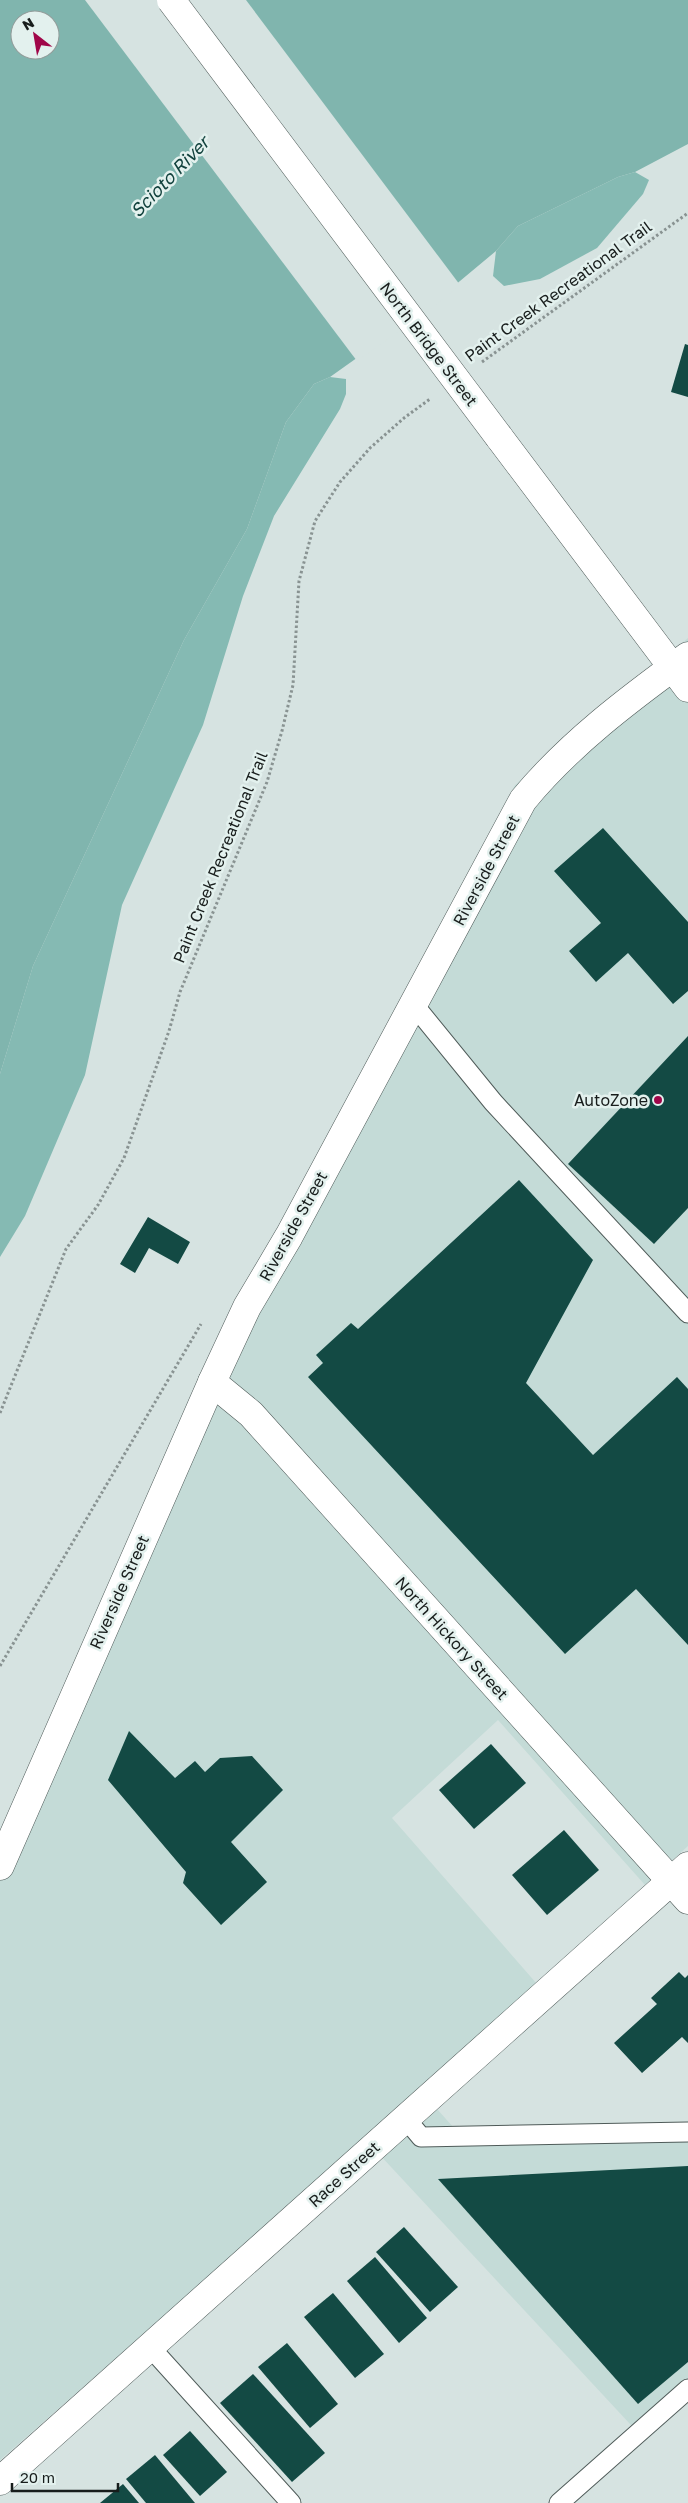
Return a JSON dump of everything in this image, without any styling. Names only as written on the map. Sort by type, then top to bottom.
[{"type":"street","name":"North Bridge Street","points":[[171,0],[499,437],[682,671]]},
{"type":"street","name":"Riverside Street","points":[[0,1866],[212,1382],[247,1307],[289,1236],[523,800],[546,773],[589,734],[682,671]]},
{"type":"street","name":"North Hickory Street","points":[[212,1382],[251,1414],[682,1882]]},
{"type":"street","name":"Race Street","points":[[0,2481],[406,2119],[682,1882]]},
{"type":"lane","points":[[414,1005],[493,1102],[688,1313]]},
{"type":"lane","points":[[406,2119],[421,2137],[688,2132]]},
{"type":"lane","points":[[150,2347],[291,2503]]},
{"type":"lane","points":[[559,2503],[688,2389]]},
{"type":"path","name":"Paint Creek Recreational Trail","points":[[475,367],[688,213]]},
{"type":"path","name":"Paint Creek Recreational Trail","points":[[0,1413],[66,1249],[98,1205],[124,1158],[169,1032],[180,992],[267,782],[282,732],[293,685],[299,581],[315,521],[340,482],[370,448],[404,418],[436,395]]},
{"type":"path","points":[[0,1666],[203,1320]]},
{"type":"shaded area","points":[[635,172],[649,180],[643,194],[597,248],[540,279],[504,286],[493,276],[496,251],[518,226],[618,177]]},
{"type":"shaded area","points":[[330,377],[346,379],[346,394],[340,409],[274,516],[243,596],[203,725],[122,905],[85,1075],[25,1216],[0,1257],[0,1074],[33,966],[184,640],[247,529],[286,422],[314,384]]},
{"type":"shaded area","points":[[688,638],[688,1846],[645,1885],[498,1720],[392,1818],[537,1984],[420,2090],[454,2128],[688,2125],[688,2399],[643,2438],[365,2139],[0,2460],[0,1835],[214,1345],[515,785]]},
{"type":"water","name":"Scioto River","points":[[0,0],[688,0],[688,144],[635,172],[618,177],[518,226],[496,251],[430,306],[330,377],[314,384],[286,422],[247,529],[184,640],[33,966],[0,1074]]},
{"type":"pier","points":[[85,0],[246,0],[460,285],[432,308],[357,361]]},
{"type":"building","points":[[685,344],[688,345],[688,397],[671,392]]},
{"type":"building","points":[[603,828],[688,922],[688,991],[673,1004],[628,953],[596,982],[569,951],[601,923],[554,871]]},
{"type":"building","name":"AutoZone","points":[[688,1036],[688,1208],[654,1244],[568,1164]]},
{"type":"building","points":[[519,1180],[593,1260],[526,1383],[593,1455],[677,1377],[688,1389],[688,1645],[636,1589],[565,1654],[308,1377],[323,1363],[316,1355],[351,1323],[358,1329]]},
{"type":"building","points":[[148,1217],[190,1242],[178,1264],[149,1248],[135,1273],[120,1264]]},
{"type":"building","points":[[129,1731],[175,1778],[195,1761],[205,1772],[220,1758],[252,1756],[283,1790],[231,1842],[267,1882],[221,1925],[183,1883],[186,1872],[108,1780]]},
{"type":"building","points":[[491,1744],[526,1783],[474,1829],[439,1790]]},
{"type":"building","points":[[564,1830],[599,1870],[547,1915],[512,1875]]},
{"type":"building","points":[[679,1972],[685,1978],[688,1975],[688,2043],[682,2037],[642,2073],[614,2043],[657,2004],[651,1998]]},
{"type":"building","points":[[688,2166],[688,2362],[638,2404],[438,2179]]},
{"type":"building","points":[[404,2227],[458,2287],[430,2312],[376,2252]]},
{"type":"building","points":[[375,2257],[427,2318],[399,2343],[347,2281]]},
{"type":"building","points":[[333,2293],[384,2354],[355,2378],[304,2317]]},
{"type":"building","points":[[287,2343],[338,2404],[310,2428],[258,2367]]},
{"type":"building","points":[[253,2374],[325,2453],[292,2482],[220,2403]]},
{"type":"building","points":[[190,2431],[227,2472],[200,2496],[163,2455]]},
{"type":"building","points":[[155,2455],[195,2503],[146,2503],[126,2479]]},
{"type":"building","points":[[123,2484],[139,2503],[100,2503]]},
{"type":"place","name":"AutoZone","points":[[658,1100]]}]
